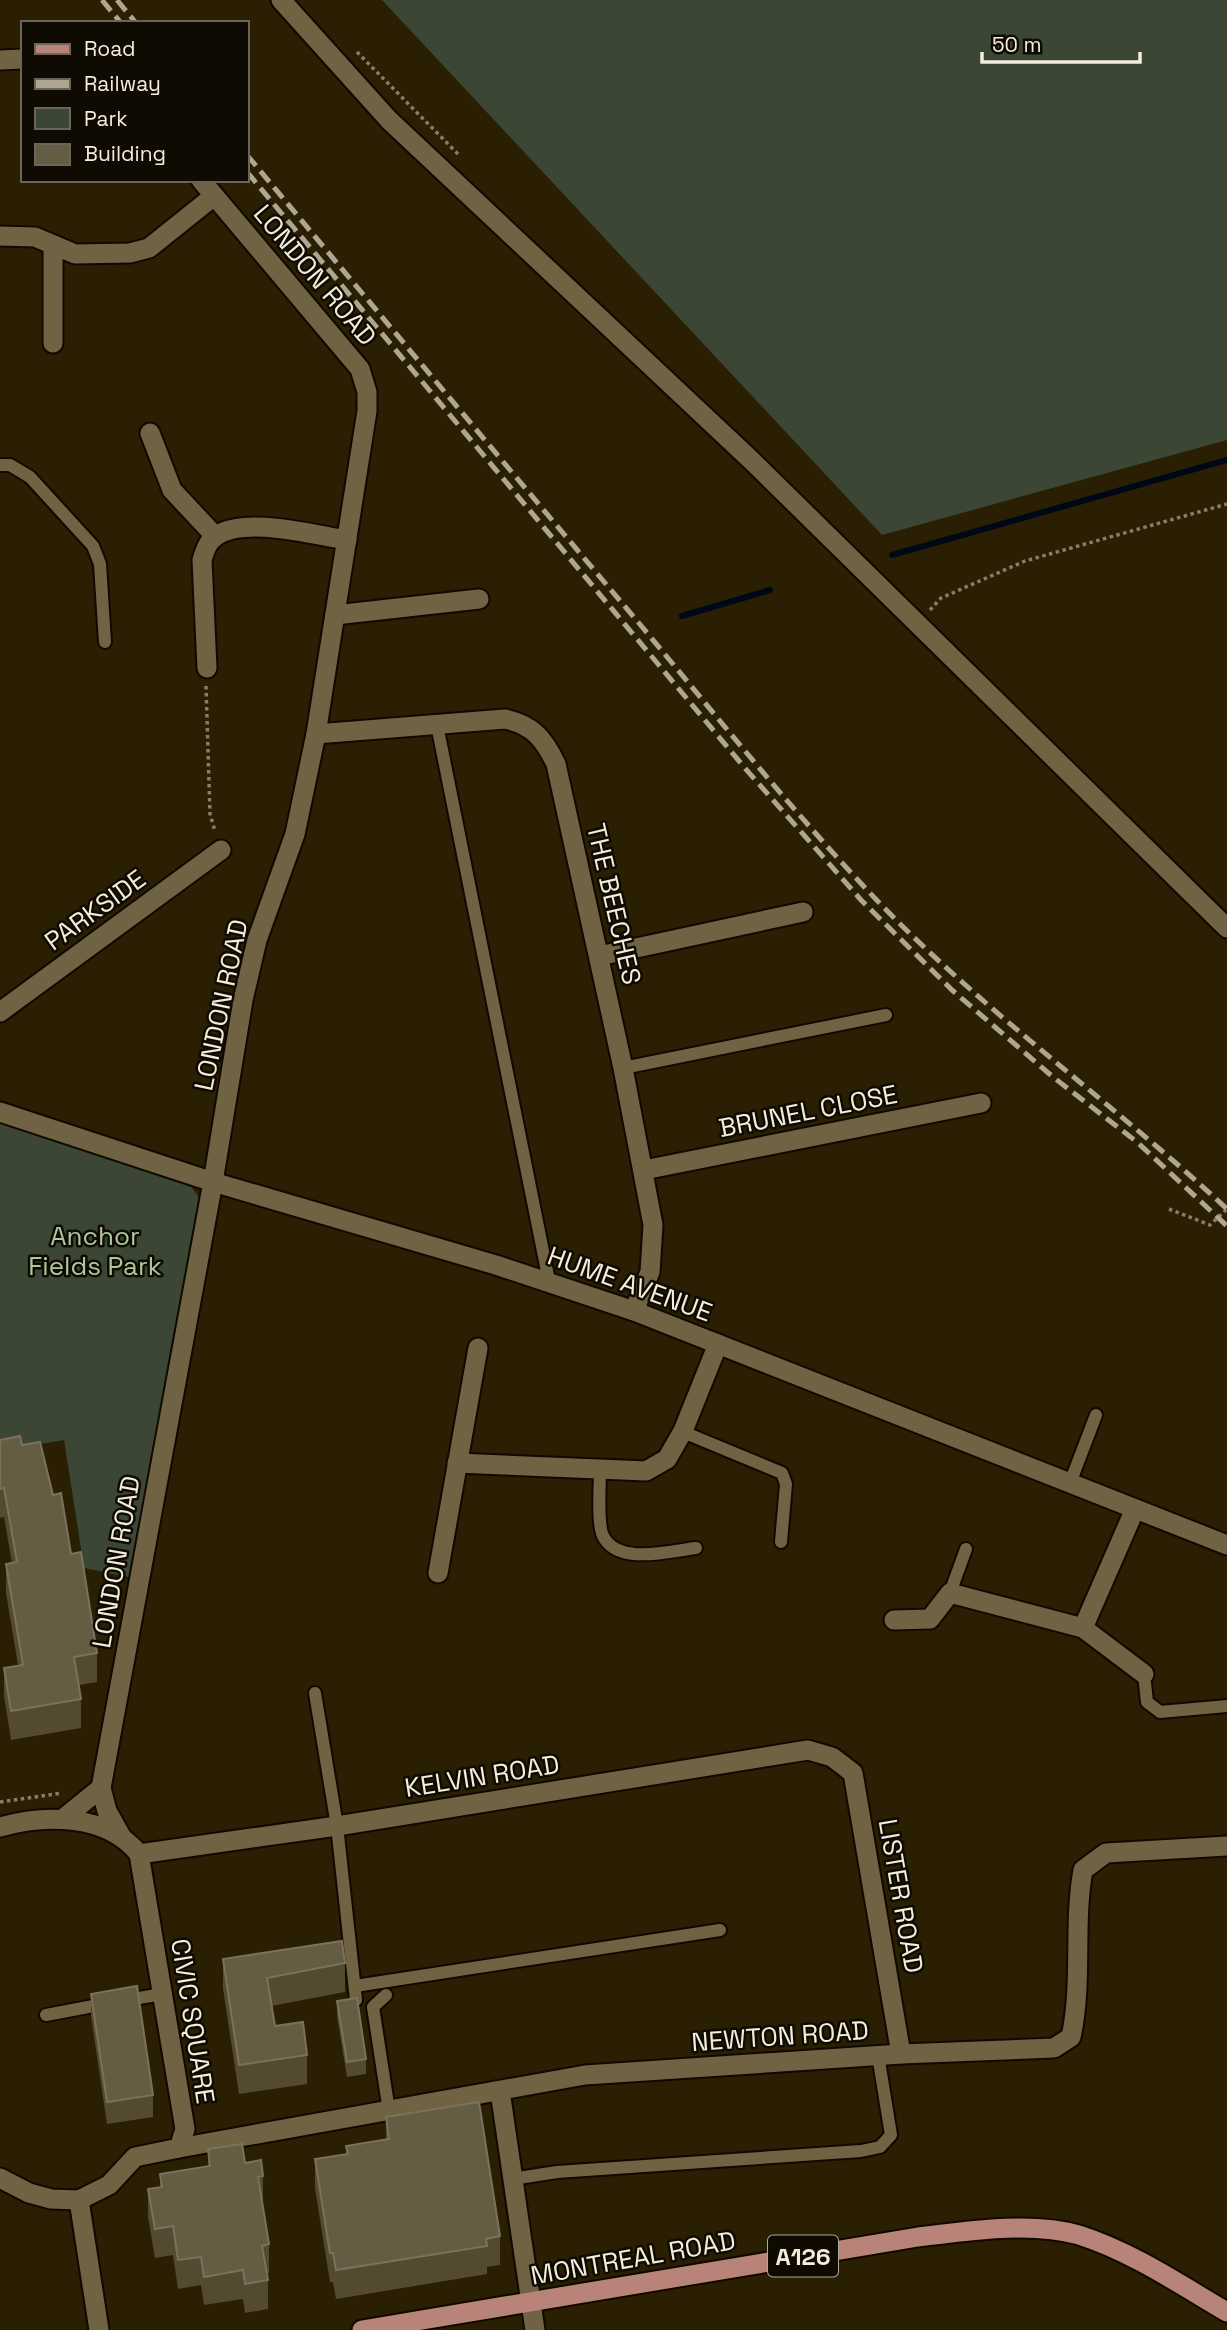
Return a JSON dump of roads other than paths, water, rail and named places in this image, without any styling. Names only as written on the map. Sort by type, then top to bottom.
[{"type":"main road","name":"MONTREAL ROAD","points":[[362,2330],[404,2327],[530,2302],[918,2237],[1003,2227],[1077,2234],[1131,2255],[1227,2312]]},
{"type":"street","points":[[281,0],[389,120],[751,460],[1227,928]]},
{"type":"street","points":[[0,60],[21,59]]},
{"type":"street","name":"LONDON ROAD","points":[[102,1788],[214,1182],[251,964],[295,834],[316,734],[367,411],[367,391],[360,369],[203,182]]},
{"type":"street","points":[[0,236],[35,237],[75,254],[130,253],[149,248],[214,196]]},
{"type":"street","points":[[53,245],[53,343]]},
{"type":"street","points":[[150,433],[172,490],[215,536]]},
{"type":"street","points":[[207,668],[202,560],[207,545],[215,536],[235,528],[251,527],[347,540]]},
{"type":"street","points":[[335,615],[479,599]]},
{"type":"street","name":"THE BEECHES","points":[[316,734],[505,719],[524,723],[543,741],[556,764],[623,1068],[653,1226],[650,1272],[634,1311]]},
{"type":"street","name":"PARKSIDE","points":[[0,1012],[221,850]]},
{"type":"street","points":[[599,956],[803,912]]},
{"type":"street","name":"BRUNEL CLOSE","points":[[644,1170],[981,1103]]},
{"type":"street","name":"HUME AVENUE","points":[[0,1112],[214,1182],[549,1281],[634,1311],[1227,1545]]},
{"type":"street","points":[[457,1463],[646,1471],[667,1459],[682,1432],[718,1344]]},
{"type":"street","points":[[438,1573],[478,1348]]},
{"type":"street","points":[[1083,1628],[1136,1509]]},
{"type":"street","points":[[894,1620],[930,1619],[950,1592],[1083,1628],[1144,1674]]},
{"type":"street","name":"KELVIN ROAD","points":[[139,1854],[808,1750],[832,1757]]},
{"type":"street","name":"LISTER ROAD","points":[[832,1757],[853,1773],[901,2054]]},
{"type":"street","points":[[64,1818],[102,1788],[107,1811],[121,1836]]},
{"type":"street","points":[[0,1827],[64,1818],[111,1829],[139,1854]]},
{"type":"street","name":"NEWTON ROAD","points":[[179,2148],[585,2075],[878,2055],[1054,2048],[1071,2037],[1077,2011],[1077,1903],[1083,1870],[1106,1853],[1227,1846]]},
{"type":"street","name":"CIVIC SQUARE","points":[[139,1854],[185,2129],[179,2148]]},
{"type":"street","points":[[499,2091],[535,2330]]},
{"type":"street","points":[[0,2178],[29,2193],[51,2199],[79,2200],[109,2185],[135,2157],[179,2148]]},
{"type":"street","points":[[79,2200],[99,2330]]},
{"type":"lane","points":[[0,465],[10,465],[30,477],[93,546],[100,564],[105,642]]},
{"type":"lane","points":[[437,725],[549,1281]]},
{"type":"lane","points":[[623,1068],[886,1015]]},
{"type":"lane","points":[[1070,1483],[1096,1415]]},
{"type":"lane","points":[[682,1432],[782,1473],[786,1484],[781,1542]]},
{"type":"lane","points":[[600,1469],[601,1531],[613,1546],[634,1555],[696,1548]]},
{"type":"lane","points":[[950,1592],[966,1549]]},
{"type":"lane","points":[[1144,1674],[1147,1702],[1160,1712],[1227,1706]]},
{"type":"lane","points":[[315,1693],[337,1825],[356,2000]]},
{"type":"lane","points":[[355,1986],[720,1930]]},
{"type":"lane","points":[[46,2015],[162,1994]]},
{"type":"lane","points":[[386,1995],[373,2007],[389,2111]]},
{"type":"lane","points":[[512,2179],[557,2172],[861,2151],[880,2147],[891,2134],[878,2055]]},
{"type":"waterway","points":[[892,555],[1227,460]]},
{"type":"waterway","points":[[682,616],[770,590]]},
{"type":"railway","points":[[102,0],[119,21]]},
{"type":"railway","points":[[117,0],[134,21]]},
{"type":"railway","points":[[248,156],[752,759],[869,892],[955,976],[1227,1209]]},
{"type":"railway","points":[[248,173],[744,767],[861,900],[952,990],[1053,1077],[1137,1142],[1227,1226]]},
{"type":"park label","name":"Anchor Fields Park","points":[[95,1251]]}]
